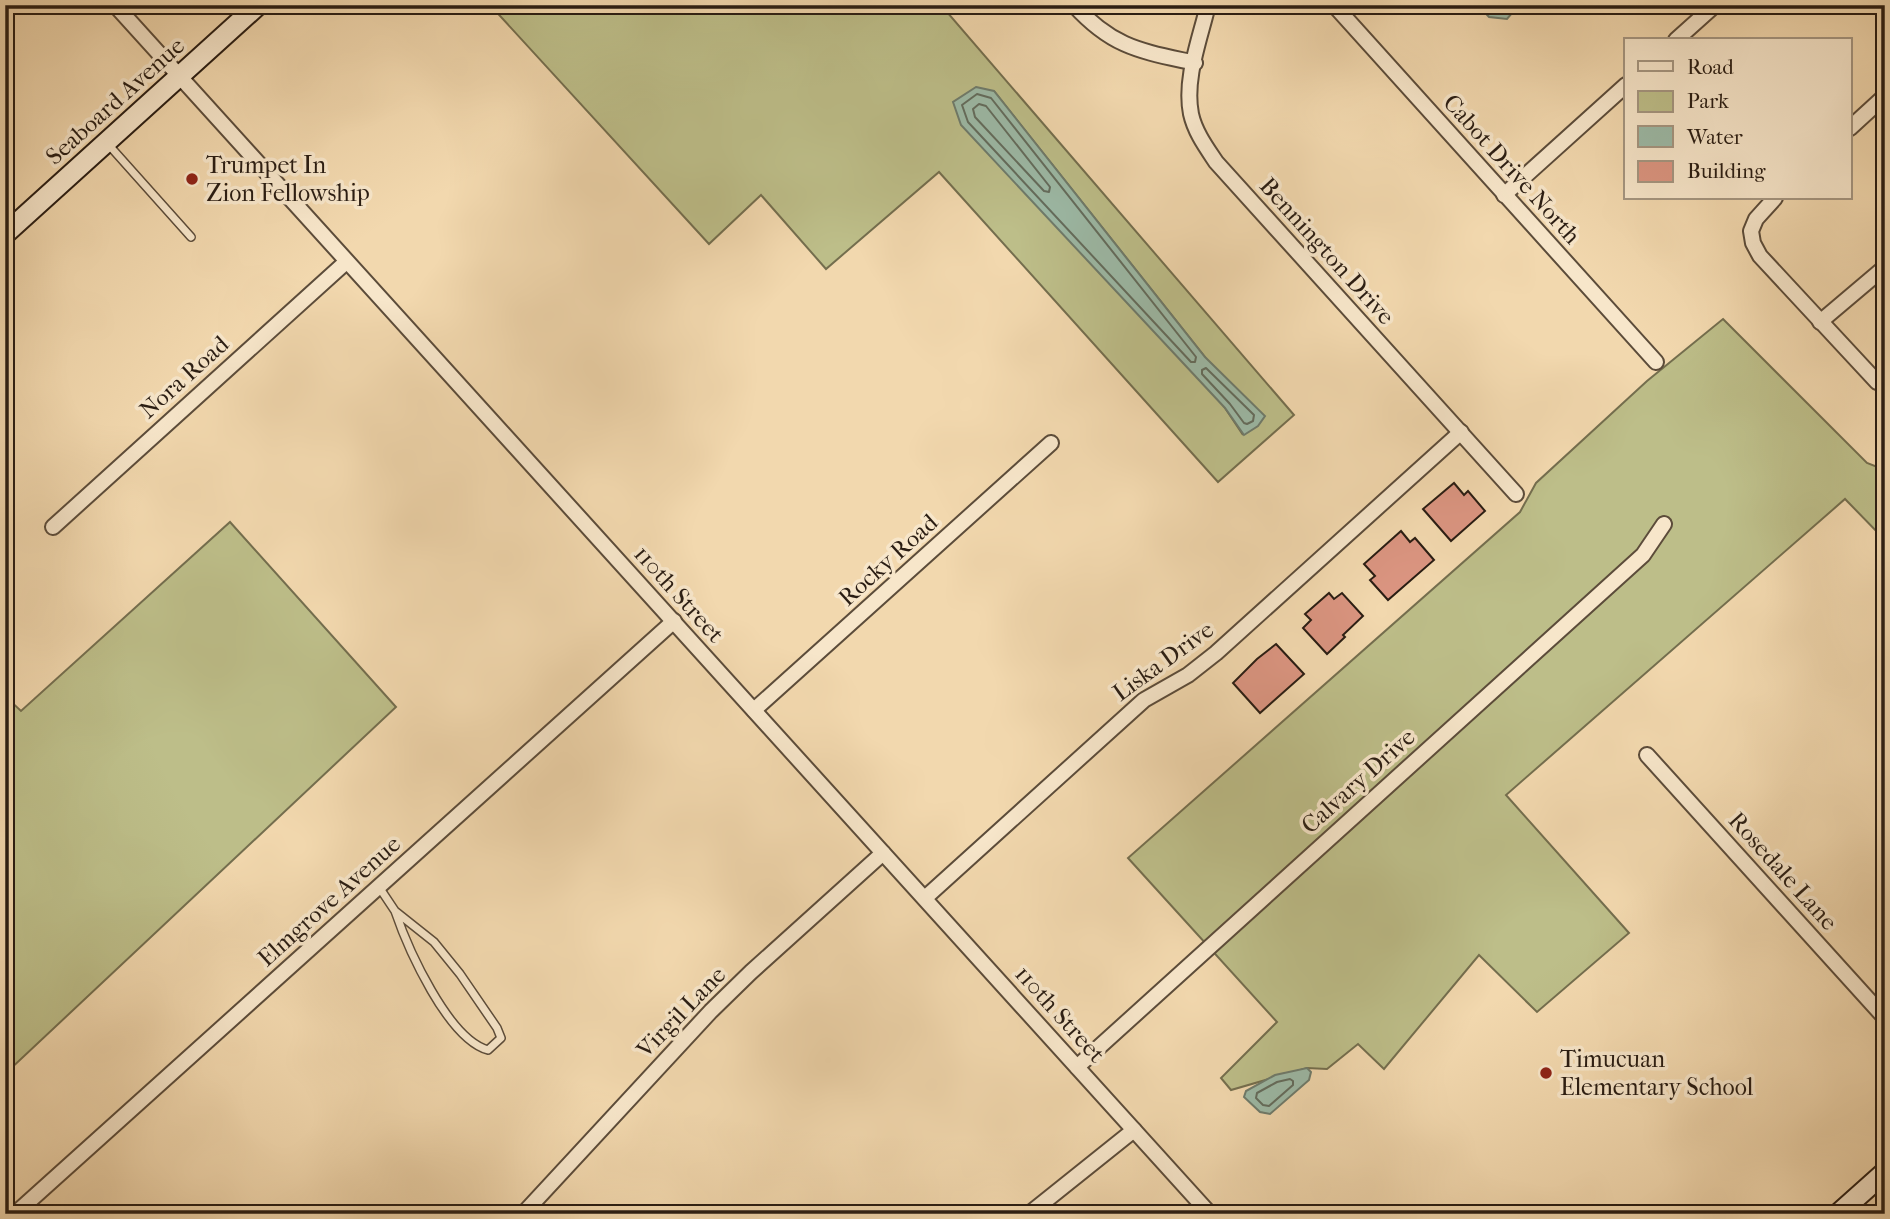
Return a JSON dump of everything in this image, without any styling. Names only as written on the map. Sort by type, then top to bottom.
[{"type":"street","name":"110th Street","points":[[115,5],[1210,1214]]},
{"type":"street","name":"Seaboard Avenue","points":[[5,234],[258,5]]},
{"type":"street","points":[[1074,5],[1090,23],[1110,38],[1132,49],[1195,63]]},
{"type":"street","name":"Bennington Drive","points":[[1208,5],[1189,90],[1191,114],[1200,139],[1216,162],[1516,494]]},
{"type":"street","name":"Cabot Drive North","points":[[1334,5],[1656,362]]},
{"type":"street","points":[[1678,38],[1715,5]]},
{"type":"street","points":[[1504,194],[1624,87]]},
{"type":"street","points":[[1852,126],[1885,96]]},
{"type":"street","points":[[1774,200],[1756,219],[1751,231],[1753,243],[1760,256],[1877,382],[1885,384]]},
{"type":"street","name":"Nora Road","points":[[53,527],[346,262]]},
{"type":"street","points":[[1821,322],[1885,267]]},
{"type":"street","name":"Liska Drive","points":[[925,898],[1144,700],[1188,675],[1216,653],[1461,432]]},
{"type":"street","name":"Rocky Road","points":[[754,710],[1051,443]]},
{"type":"street","name":"Calvary Drive","points":[[1077,1067],[1643,555],[1664,524]]},
{"type":"street","name":"Elmgrove Avenue","points":[[15,1214],[674,621]]},
{"type":"street","name":"Rosedale Lane","points":[[1647,755],[1885,1018]]},
{"type":"street","name":"Virgil Lane","points":[[523,1214],[712,1011],[751,972],[883,853]]},
{"type":"street","points":[[1028,1214],[1134,1130]]},
{"type":"street","points":[[1838,1214],[1885,1172]]},
{"type":"lane","points":[[106,142],[191,237]]},
{"type":"lane","points":[[379,887],[395,911],[407,943],[440,1004],[477,1046],[488,1049],[496,1044],[501,1038],[497,1028],[460,974],[434,942],[395,911]]},
{"type":"green space","points":[[490,5],[941,5],[1294,415],[1218,482],[939,172],[826,269],[761,195],[709,244]],"holes":[[[994,91],[1205,357],[1243,435]]]},
{"type":"green space","points":[[1723,319],[1867,463],[1885,470],[1885,540],[1845,499],[1506,795],[1629,933],[1537,1012],[1479,955],[1384,1069],[1358,1044],[1327,1069],[1307,1068],[1231,1090],[1221,1078],[1277,1022],[1128,858],[1520,512],[1536,483],[1647,381]]},
{"type":"green space","points":[[230,522],[396,707],[5,1074],[5,696],[21,711]]},
{"type":"water","points":[[1478,5],[1519,5],[1507,19],[1489,17]]},
{"type":"water","points":[[976,87],[994,91],[1205,357],[1265,416],[1258,426],[1244,435],[1225,408],[961,125],[953,102]]},
{"type":"water","points":[[1307,1068],[1311,1072],[1309,1080],[1270,1114],[1260,1112],[1244,1097],[1246,1091],[1275,1075]]},
{"type":"building","points":[[1454,483],[1464,495],[1468,491],[1485,511],[1451,541],[1423,509]]},
{"type":"building","points":[[1401,531],[1410,542],[1415,538],[1434,560],[1388,600],[1370,580],[1375,576],[1364,564]]},
{"type":"building","points":[[1329,593],[1334,599],[1342,593],[1363,616],[1327,654],[1303,628],[1311,620],[1305,614]]},
{"type":"building","points":[[1276,644],[1304,674],[1260,713],[1233,683]]},
{"type":"place","name":"Trumpet In Zion Fellowship","points":[[192,179]]},
{"type":"place","name":"Timucuan Elementary School","points":[[1546,1073]]}]
